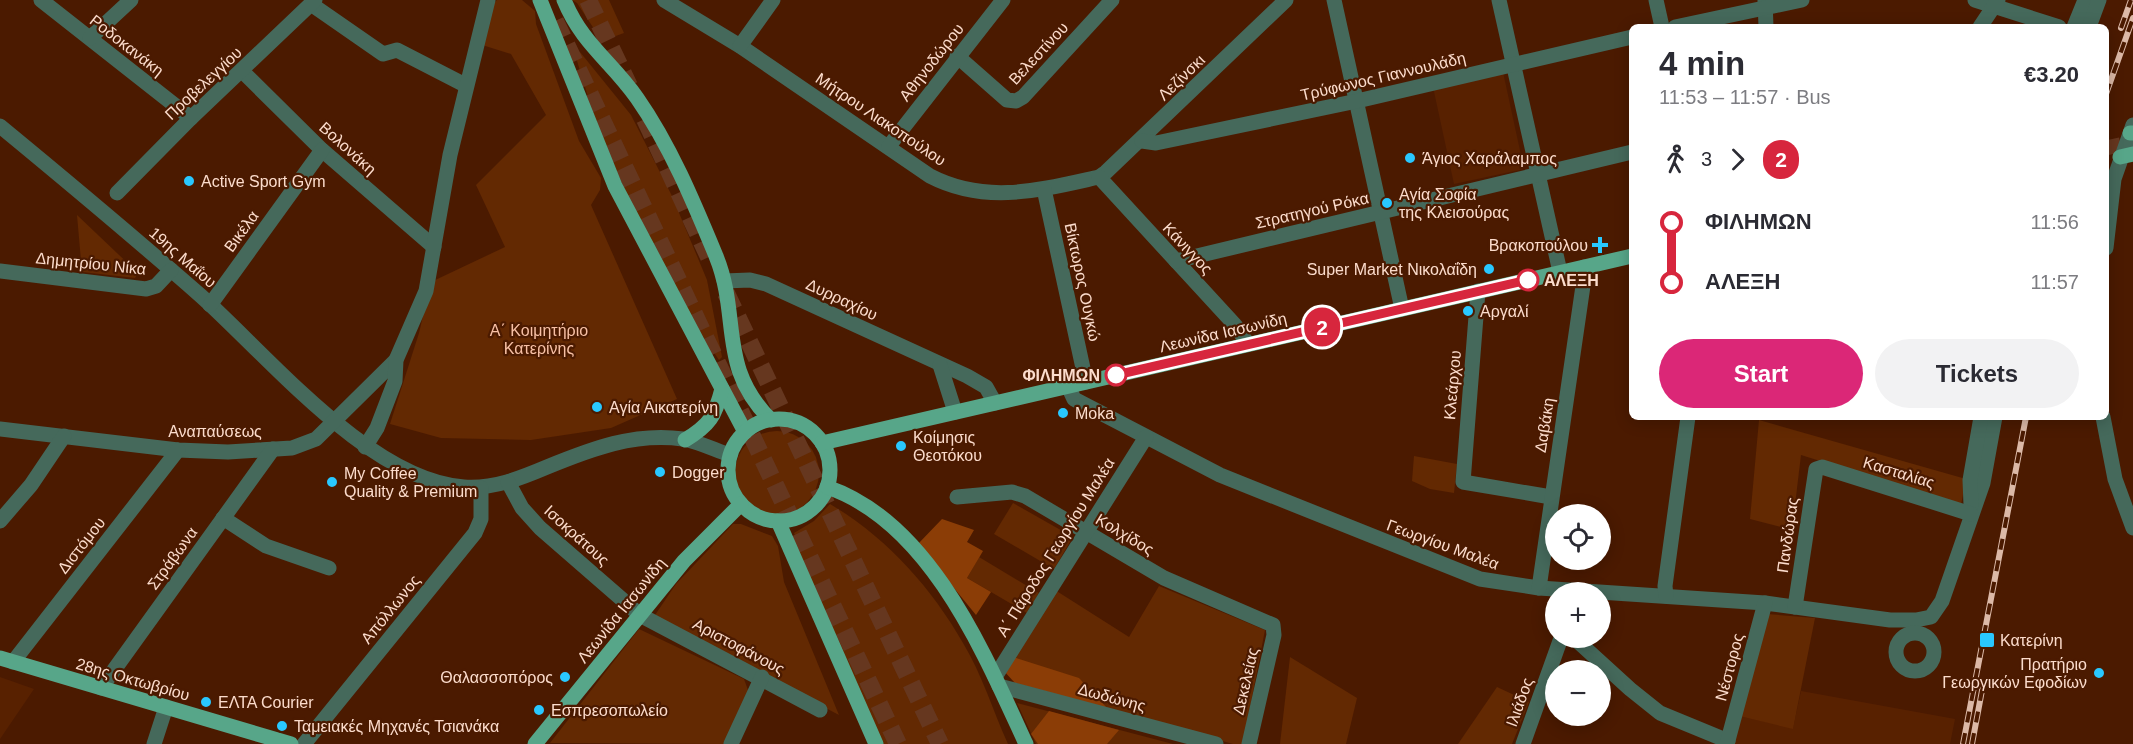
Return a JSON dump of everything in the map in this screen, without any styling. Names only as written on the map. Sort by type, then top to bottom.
[{"type":"main road","points":[[540,0],[615,186],[745,432]]},
{"type":"main road","points":[[564,0],[583,37],[635,95],[657,130],[716,256],[724,281],[733,352],[740,376],[756,405],[771,420]]},
{"type":"main road","name":"Λεωνίδα Ιασωνίδη","points":[[822,443],[1629,257]]},
{"type":"main road","points":[[686,440],[708,424],[715,414],[722,389]]},
{"type":"main road","points":[[771,420],[786,420],[800,424],[813,432],[822,443],[828,457],[830,472],[827,487],[820,501],[808,512],[794,519],[778,521],[764,519],[741,504],[729,481],[730,455],[745,432],[771,420]]},
{"type":"main road","points":[[827,487],[861,504],[909,543],[945,585],[997,681],[1026,744]]},
{"type":"main road","name":"Λεωνίδα Ιασωνίδη","points":[[535,744],[684,561],[741,504]]},
{"type":"main road","points":[[778,521],[876,744]]},
{"type":"main road","name":"28ης Οκτωβρίου","points":[[6,660],[166,707],[269,741],[291,744]]},
{"type":"street","name":"Ροδοκανάκη","points":[[41,0],[191,118]]},
{"type":"street","points":[[90,38],[131,0]]},
{"type":"street","name":"Αναπαύσεως","points":[[365,447],[377,428],[395,381],[396,360],[426,291],[465,85],[488,0]]},
{"type":"street","name":"Μήτρου Λιακοπούλου","points":[[664,0],[740,46],[930,176],[952,187],[972,192],[997,193],[1044,189],[1099,177]]},
{"type":"street","points":[[740,46],[773,0]]},
{"type":"street","name":"Αθηνοδώρου","points":[[889,146],[1003,0]]},
{"type":"street","name":"Βελεστίνου","points":[[957,57],[1007,100],[1016,101],[1023,97],[1112,0]]},
{"type":"street","name":"Λεζίνσκι","points":[[1099,177],[1142,141],[1286,0]]},
{"type":"street","points":[[1334,0],[1402,309]]},
{"type":"street","points":[[1499,0],[1560,272]]},
{"type":"street","points":[[1656,0],[1661,24]]},
{"type":"street","points":[[1687,24],[1764,4],[1802,0]]},
{"type":"street","points":[[1975,0],[1996,4],[2051,24]]},
{"type":"street","points":[[2075,24],[2085,0]]},
{"type":"street","points":[[2090,24],[2099,0]]},
{"type":"street","points":[[313,2],[384,54],[397,50],[465,85]]},
{"type":"street","name":"Προβελεγγίου","points":[[117,193],[191,118],[313,2]]},
{"type":"street","points":[[1764,4],[1766,24]]},
{"type":"street","points":[[1982,24],[1996,4]]},
{"type":"street","name":"Τρύφωνος Γιαννουλάδη","points":[[1142,141],[1156,143],[1358,101],[1629,38]]},
{"type":"street","name":"Βολονάκη","points":[[242,71],[322,150],[434,247]]},
{"type":"street","name":"19ης Μαΐου","points":[[0,126],[171,270],[335,422]]},
{"type":"street","points":[[2109,212],[2110,200],[2129,141]]},
{"type":"street","name":"Βικέλα","points":[[210,305],[322,150]]},
{"type":"street","name":"Στρατηγού Ρόκα","points":[[1176,261],[1629,153]]},
{"type":"street","name":"Κάνιγγος","points":[[1099,177],[1235,325],[1248,344]]},
{"type":"street","name":"Βίκτωρος Ουγκώ","points":[[1044,189],[1086,382]]},
{"type":"street","name":"Δαβάκη","points":[[1539,588],[1584,267]]},
{"type":"street","name":"Δημητρίου Νίκα","points":[[0,270],[146,289],[156,286],[171,270]]},
{"type":"street","name":"Δυρραχίου","points":[[724,281],[743,280],[766,284],[986,387],[995,403]]},
{"type":"street","name":"Κλεάρχου","points":[[1478,291],[1463,482],[1551,497]]},
{"type":"street","name":"Αναπαύσεως","points":[[0,429],[178,450],[228,452],[302,446],[316,439],[335,422],[396,360]]},
{"type":"street","points":[[940,365],[955,412]]},
{"type":"street","name":"Γεωργίου Μαλέα","points":[[1068,386],[1074,399],[1258,491],[1462,573],[1502,584],[1545,588]]},
{"type":"street","points":[[1666,596],[1665,586],[1688,420]]},
{"type":"street","points":[[1971,514],[1970,480],[1981,420]]},
{"type":"street","points":[[1916,620],[1932,642],[1934,656],[1929,665],[1917,671],[1911,671],[1899,662],[1896,649],[1916,620],[1935,614],[1983,483],[1994,420]]},
{"type":"street","points":[[2104,420],[2113,469],[2133,528]]},
{"type":"street","points":[[335,422],[365,447],[427,479],[455,486],[481,488],[508,482],[605,446],[635,438],[686,440],[730,455]]},
{"type":"street","points":[[0,520],[31,485],[64,436]]},
{"type":"street","name":"Α΄ Πάροδος Γεωργίου Μαλέα","points":[[997,681],[1085,532],[1146,437]]},
{"type":"street","name":"Στράβωνα","points":[[100,688],[273,449]]},
{"type":"street","name":"Διστόμου","points":[[6,660],[178,450]]},
{"type":"street","name":"Κασταλίας","points":[[1816,469],[1822,467],[1971,514]]},
{"type":"street","name":"Πανδώρας","points":[[1795,607],[1816,469]]},
{"type":"street","name":"Ισοκράτους","points":[[508,482],[522,508],[540,528],[640,615]]},
{"type":"street","name":"Απόλλωνος","points":[[304,744],[475,533],[481,519],[481,488]]},
{"type":"street","name":"Κολχίδος","points":[[957,496],[1012,492],[1025,496],[1164,578],[1274,625]]},
{"type":"street","points":[[223,518],[266,546],[329,568]]},
{"type":"street","name":"Γεωργίου Μαλέα","points":[[1611,593],[1765,603],[1890,620],[1916,620]]},
{"type":"street","name":"Νέστορος","points":[[1585,648],[1660,713],[1728,742],[1765,603]]},
{"type":"street","name":"Αριστοφάνους","points":[[640,615],[762,677],[820,710]]},
{"type":"street","points":[[1890,620],[1901,639]]},
{"type":"street","name":"Δεκελείας","points":[[1249,744],[1274,634],[1274,625]]},
{"type":"street","points":[[1901,639],[1919,633],[1925,635]]},
{"type":"street","name":"Ιλιάδος","points":[[1523,744],[1557,648]]},
{"type":"street","points":[[731,744],[762,677]]},
{"type":"street","name":"Δωδώνης","points":[[997,681],[1216,744]]},
{"type":"street","points":[[154,744],[166,707]]},
{"type":"shaded area","points":[[1503,72],[1524,169],[1454,184],[1433,87]]},
{"type":"shaded area","points":[[942,519],[974,530],[967,542],[983,551],[967,578],[991,592],[976,615],[918,544]]},
{"type":"shaded area","points":[[1013,657],[1079,678],[1107,708],[1015,683],[1004,671]]},
{"type":"shaded area","points":[[0,677],[34,689],[0,739]]},
{"type":"shaded area","points":[[1801,691],[1955,719],[1950,744],[1734,744],[1739,716],[1793,728]]},
{"type":"shaded area","points":[[1049,711],[1119,730],[1107,744],[1038,744],[1031,734]]},
{"type":"green space","name":"Α΄ Κοιμητήριο Κατερίνης","points":[[497,0],[522,0],[535,11],[536,24],[579,141],[601,178],[600,190],[591,205],[677,399],[611,428],[531,440],[441,438],[390,424],[419,333],[431,282],[505,247],[476,185],[546,115],[511,54],[479,44],[492,5]]},
{"type":"green space","points":[[572,0],[609,0],[624,33],[602,41],[577,3]]},
{"type":"green space","points":[[574,51],[580,52],[631,115],[672,196],[707,280],[722,357],[719,360],[678,300],[643,231],[596,123]]},
{"type":"green space","points":[[77,215],[138,273],[135,278],[82,272]]},
{"type":"green space","points":[[1759,420],[1966,479],[1961,505],[1801,455],[1792,530],[1750,519]]},
{"type":"green space","points":[[777,431],[793,434],[807,443],[816,457],[819,473],[816,489],[807,503],[793,512],[777,515],[761,512],[747,503],[738,489],[735,473],[738,457],[747,443],[761,434]]},
{"type":"green space","points":[[1414,456],[1457,464],[1454,493],[1430,489],[1412,481]]},
{"type":"green space","points":[[1013,503],[1073,537],[1054,569],[994,534]]},
{"type":"green space","points":[[830,504],[870,532],[888,548],[906,565],[937,602],[970,655],[1008,744],[881,744],[805,570],[794,533],[814,521]]},
{"type":"green space","points":[[733,524],[741,524],[772,536],[778,546],[784,582],[839,715],[653,618],[676,584]]},
{"type":"green space","points":[[979,557],[1039,593],[1027,613],[967,578]]},
{"type":"green space","points":[[1159,586],[1265,630],[1243,744],[1233,744],[1015,683],[1004,671],[1055,590],[1129,637]]},
{"type":"green space","points":[[1767,614],[1815,618],[1793,729],[1739,716]]},
{"type":"green space","points":[[639,629],[744,679],[749,693],[725,744],[550,743]]},
{"type":"green space","points":[[1290,657],[1357,698],[1346,744],[1280,744]]},
{"type":"green space","points":[[1497,687],[1529,702],[1512,744],[1458,744]]},
{"type":"green space","points":[[1017,703],[1173,744],[1036,744]]},
{"type":"tunnel","points":[[588,0],[629,86]]},
{"type":"tunnel","points":[[555,21],[898,744]]},
{"type":"tunnel","points":[[645,119],[709,257]]},
{"type":"tunnel","points":[[2109,147],[2133,142]]},
{"type":"tunnel","points":[[726,293],[940,744]]},
{"type":"railway","points":[[2121,28],[2131,0]]},
{"type":"railway","points":[[2109,86],[2133,18]]},
{"type":"railway","points":[[1963,744],[2025,420]]},
{"type":"railway","points":[[1972,744],[1983,685]]},
{"type":"bus line","name":"2","points":[[1116,375],[1528,280]]},
{"type":"place","name":"Άγιος Χαράλαμπος","points":[[1410,158]]},
{"type":"place","name":"Active Sport Gym","points":[[189,181]]},
{"type":"place","name":"Αγία Σοφία της Κλεισούρας","points":[[1387,203]]},
{"type":"place","name":"Βρακοπούλου","points":[[1600,245]]},
{"type":"place","name":"Super Market Νικολαΐδη","points":[[1489,269]]},
{"type":"place","name":"ΑΛΕΞΗ","points":[[1528,280]]},
{"type":"place","name":"Αργαλί","points":[[1468,311]]},
{"type":"place","name":"ΦΙΛΗΜΩΝ","points":[[1116,375]]},
{"type":"place","name":"Αγία Αικατερίνη","points":[[597,407]]},
{"type":"place","name":"Moka","points":[[1063,413]]},
{"type":"place","name":"Κοίμησις Θεοτόκου","points":[[901,446]]},
{"type":"place","name":"Dogger","points":[[660,472]]},
{"type":"place","name":"My Coffee Quality & Premium","points":[[332,482]]},
{"type":"place","name":"Κατερίνη","points":[[1987,640]]},
{"type":"place","name":"Πρατήριο Γεωργικών Εφοδίων","points":[[2099,673]]},
{"type":"place","name":"Θαλασσοπόρος","points":[[565,677]]},
{"type":"place","name":"ΕΛΤΑ Courier","points":[[206,702]]},
{"type":"place","name":"Εσπρεσοπωλείο","points":[[539,710]]},
{"type":"place","name":"Ταμειακές Μηχανές Τσιανάκα","points":[[282,726]]}]
